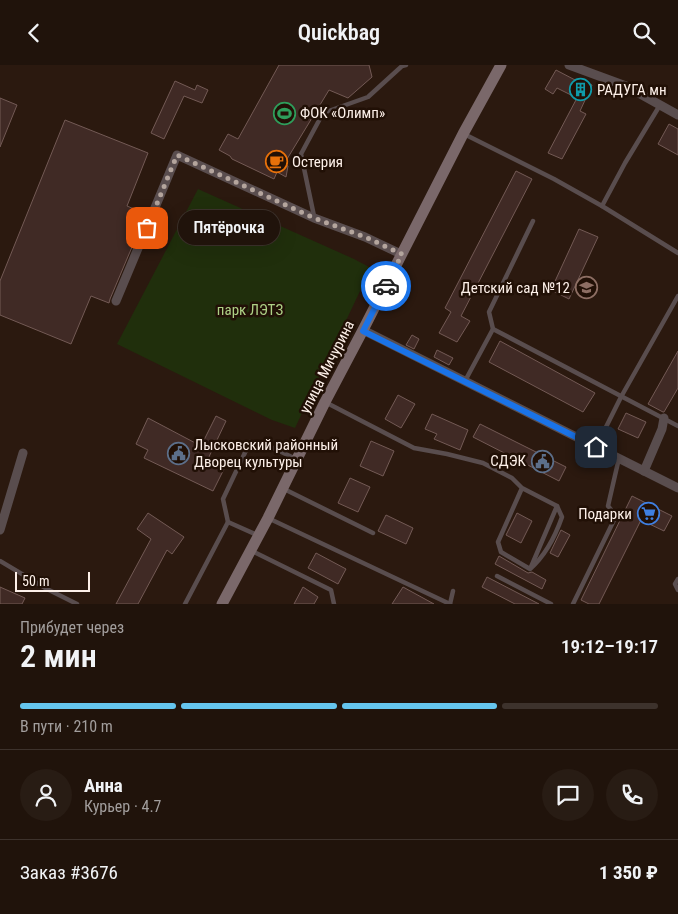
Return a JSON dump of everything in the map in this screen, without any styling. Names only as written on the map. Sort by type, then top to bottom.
[{"type":"main road","name":"улица Мичурина","points":[[222,604],[259,536],[325,402],[463,134],[501,65]]},
{"type":"street","points":[[570,65],[626,86],[678,115]]},
{"type":"street","points":[[116,301],[177,155],[314,218],[365,237],[402,254]]},
{"type":"street","points":[[363,331],[678,488]]},
{"type":"street","points":[[644,471],[662,429],[664,418]]},
{"type":"street","points":[[0,529],[23,453]]},
{"type":"lane","points":[[314,218],[300,154],[323,113],[368,97],[402,66],[406,65]]},
{"type":"lane","points":[[602,206],[660,105]]},
{"type":"lane","points":[[463,134],[554,179],[678,253]]},
{"type":"lane","points":[[466,381],[493,329],[489,312],[533,221]]},
{"type":"lane","points":[[596,447],[621,397],[678,296]]},
{"type":"lane","points":[[493,329],[678,426]]},
{"type":"lane","points":[[325,402],[414,448],[447,453],[483,463],[512,479],[522,488],[557,506],[562,517],[559,527],[550,546],[540,560],[530,569]]},
{"type":"lane","points":[[664,418],[678,421]]},
{"type":"lane","points":[[185,604],[228,522],[223,499],[250,442],[267,445],[297,460]]},
{"type":"lane","points":[[572,604],[616,516],[608,507],[619,458]]},
{"type":"lane","points":[[522,488],[498,542],[501,552],[530,569]]},
{"type":"lane","points":[[282,489],[373,533]]},
{"type":"lane","points":[[530,569],[557,506]]},
{"type":"lane","points":[[268,518],[450,604],[453,591]]},
{"type":"lane","points":[[228,522],[259,536]]},
{"type":"lane","points":[[251,551],[331,590],[334,604]]},
{"type":"lane","points":[[0,561],[47,589],[77,604]]},
{"type":"lane","points":[[497,576],[551,604]]},
{"type":"lane","points":[[678,579],[675,584],[678,590]]},
{"type":"green space","name":"парк ЛЭТЗ","points":[[198,189],[371,268],[295,428],[272,420],[117,344]]},
{"type":"building","name":"ФОК «Олимп»","points":[[279,65],[369,65],[372,77],[348,98],[329,90],[284,164],[288,166],[286,177],[277,172],[274,179],[232,159],[219,150],[228,134],[238,139]]},
{"type":"building","points":[[556,70],[577,81],[578,79],[592,85],[580,111],[586,114],[562,159],[548,153],[577,98],[557,88],[553,94],[545,89]]},
{"type":"building","points":[[175,81],[195,90],[197,85],[208,90],[202,103],[184,96],[164,139],[151,133]]},
{"type":"building","points":[[0,98],[17,105],[0,147]]},
{"type":"building","points":[[65,120],[148,153],[127,206],[146,214],[109,303],[91,296],[71,344],[0,315],[0,281]]},
{"type":"building","points":[[669,124],[678,129],[678,155],[658,144]]},
{"type":"building","points":[[516,171],[532,179],[461,316],[470,321],[457,342],[439,333],[451,312],[445,308]]},
{"type":"building","points":[[579,229],[598,237],[569,299],[551,290]]},
{"type":"building","points":[[412,335],[419,339],[414,349],[406,345]]},
{"type":"building","points":[[500,341],[595,393],[583,412],[489,362]]},
{"type":"building","points":[[437,350],[453,358],[449,365],[434,357]]},
{"type":"building","points":[[678,351],[678,388],[663,412],[648,404]]},
{"type":"building","points":[[398,395],[415,404],[401,428],[385,419]]},
{"type":"building","points":[[626,413],[646,422],[638,438],[618,429]]},
{"type":"building","points":[[432,414],[468,430],[460,450],[434,439],[437,434],[425,429]]},
{"type":"building","name":"Лысковский районный Дворец культуры","points":[[216,416],[226,421],[207,461],[224,469],[213,491],[144,458],[148,450],[136,444],[148,418],[201,446]]},
{"type":"building","points":[[480,424],[566,467],[559,481],[473,437]]},
{"type":"building","points":[[371,441],[394,451],[383,476],[360,466]]},
{"type":"building","points":[[350,478],[370,487],[358,512],[338,503]]},
{"type":"building","points":[[632,496],[672,516],[664,531],[641,520],[599,604],[589,604],[581,600]]},
{"type":"building","points":[[148,513],[184,537],[172,554],[167,550],[138,604],[116,604],[151,539],[137,529]]},
{"type":"building","points":[[517,513],[532,521],[521,543],[506,535]]},
{"type":"building","points":[[386,515],[413,528],[406,544],[378,531]]},
{"type":"building","points":[[561,530],[570,535],[558,557],[550,553]]},
{"type":"building","points":[[316,553],[346,569],[338,584],[308,568]]},
{"type":"building","points":[[499,556],[528,573],[532,572],[546,580],[542,589],[495,564]]},
{"type":"building","points":[[487,577],[539,604],[515,604],[482,587]]},
{"type":"building","points":[[0,587],[25,598],[22,604],[0,604]]},
{"type":"building","points":[[303,587],[318,597],[314,604],[294,604]]},
{"type":"building","points":[[403,587],[434,604],[392,604]]},
{"type":"way so far","points":[[147,228],[177,155],[314,218],[365,237],[402,254],[386,286]]},
{"type":"place","name":"РАДУГА мн","points":[[581,90]]},
{"type":"place","name":"ФОК «Олимп»","points":[[284,113]]},
{"type":"place","name":"Остерия","points":[[276,162]]},
{"type":"place","name":"Пятёрочка","points":[[147,228]]},
{"type":"place","name":"Детский сад №12","points":[[586,288]]},
{"type":"place","name":"Лысковский районный Дворец культуры","points":[[178,454]]},
{"type":"place","name":"СДЭК","points":[[542,461]]},
{"type":"place","name":"Подарки","points":[[648,514]]},
{"type":"route","points":[[386,286],[363,331],[596,447]]}]
